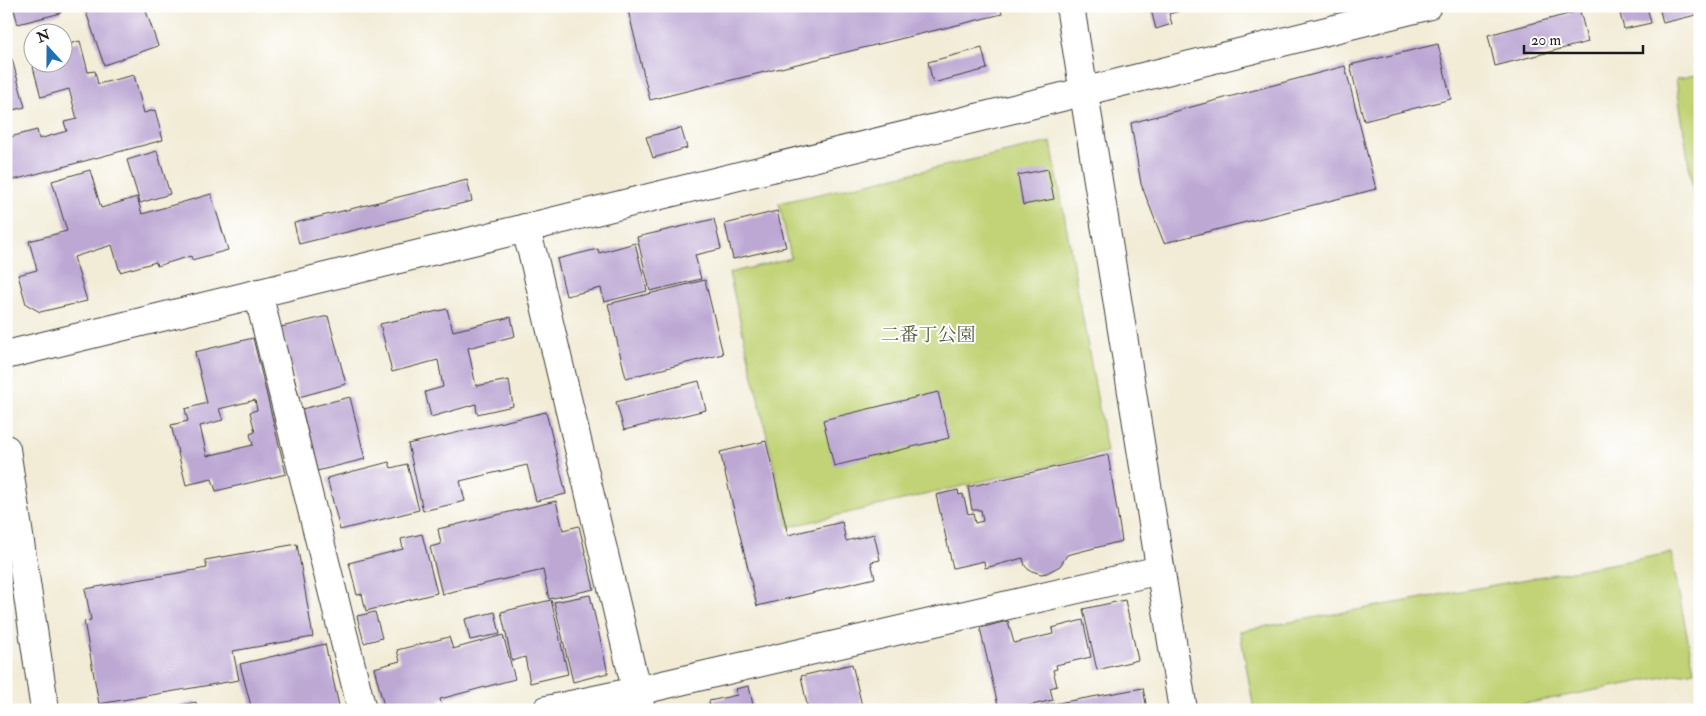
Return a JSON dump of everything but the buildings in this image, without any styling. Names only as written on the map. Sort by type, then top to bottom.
[{"type":"street","points":[[1070,6],[1182,710]]},
{"type":"street","points":[[6,355],[1426,6]]},
{"type":"street","points":[[525,228],[533,254],[639,700]]},
{"type":"street","points":[[258,293],[362,710]]},
{"type":"street","points":[[6,449],[45,710]]},
{"type":"street","points":[[547,710],[639,700],[1160,570]]},
{"type":"green space","points":[[1700,74],[1700,238],[1676,79]]},
{"type":"green space","name":"二番丁公園","points":[[1051,142],[1107,452],[788,527],[729,273],[791,258],[779,203]]},
{"type":"green space","points":[[1671,553],[1694,671],[1493,710],[1254,710],[1240,631]]}]
